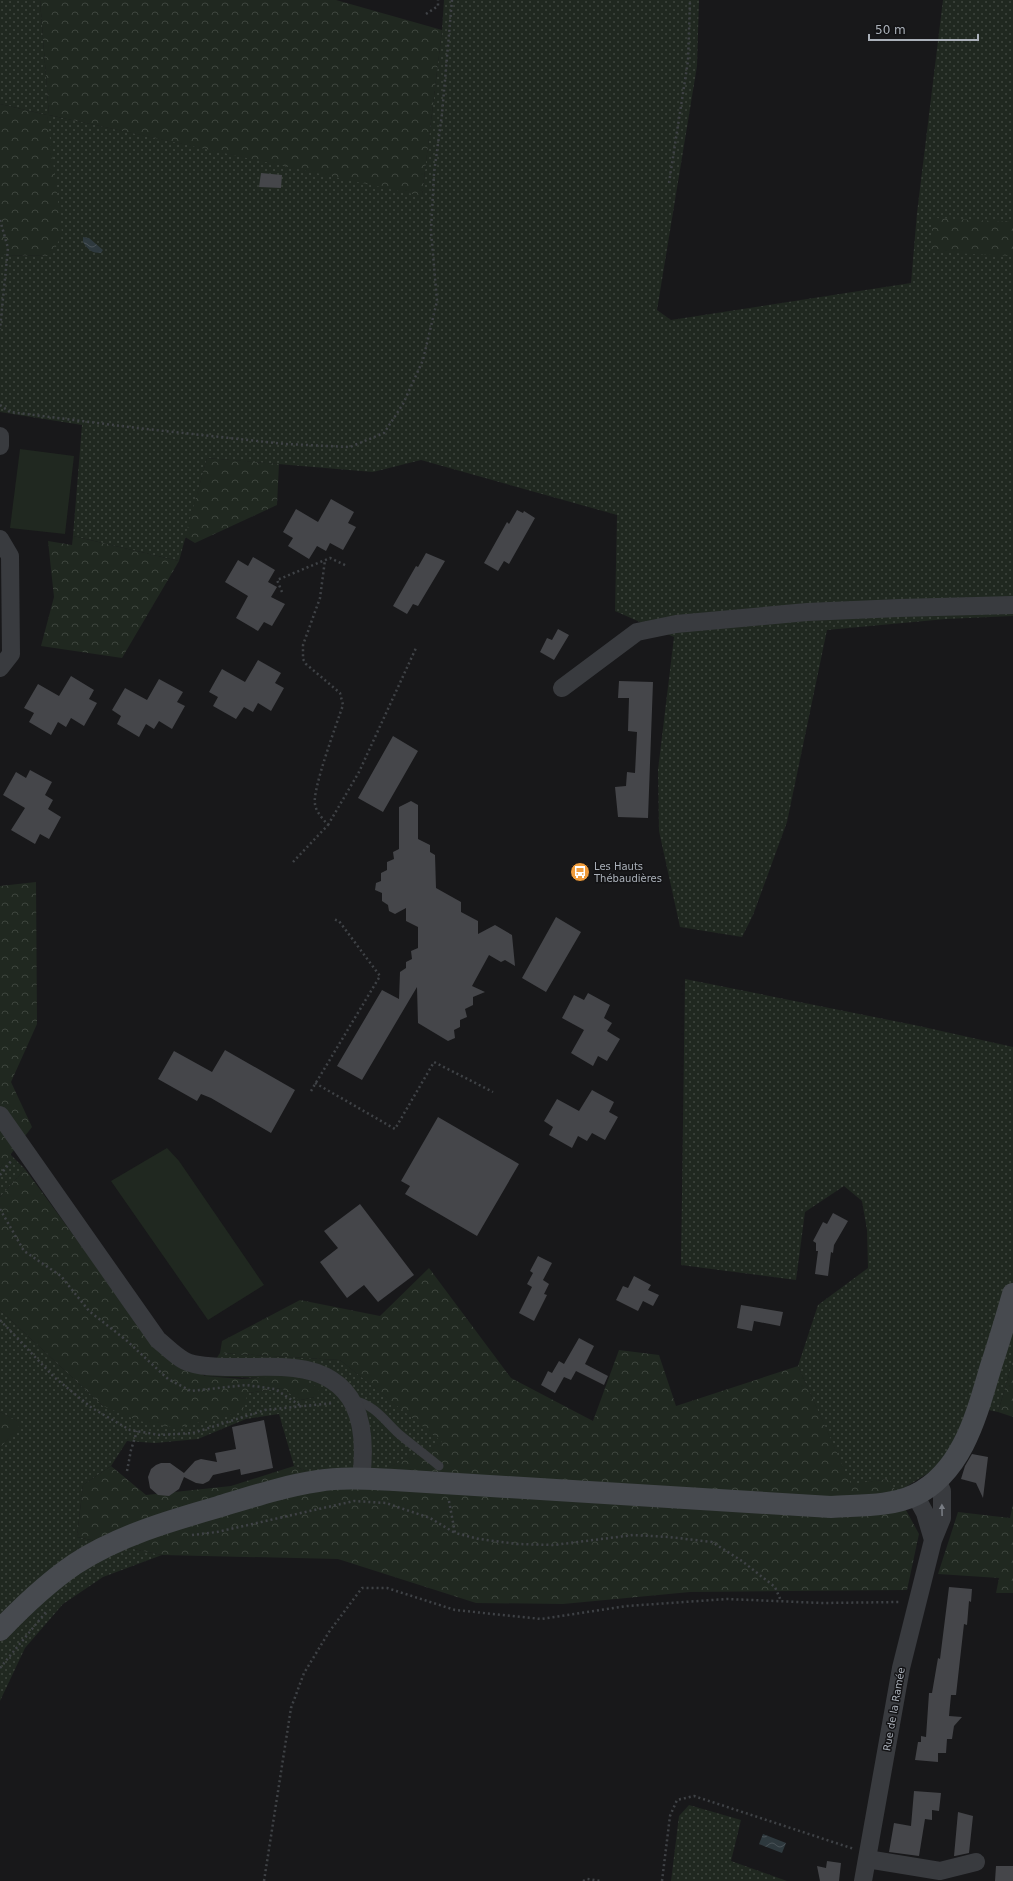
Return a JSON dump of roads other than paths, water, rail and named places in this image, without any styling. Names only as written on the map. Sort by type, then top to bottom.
[{"type":"main road","points":[[0,1630],[52,1580],[76,1564],[120,1539],[184,1517],[273,1490],[319,1481],[443,1475],[831,1507],[902,1500],[915,1495],[937,1480],[944,1473],[966,1439],[982,1397],[1013,1294]]},
{"type":"street","points":[[0,436],[0,446]]},
{"type":"street","points":[[0,539],[10,556],[11,654],[0,668]]},
{"type":"street","points":[[562,688],[636,632],[676,624],[807,612],[1013,605]]},
{"type":"street","points":[[0,1115],[158,1340],[184,1360],[196,1364],[225,1367],[294,1368],[314,1372],[331,1379],[343,1389],[352,1400],[359,1415],[361,1430],[361,1479]]},
{"type":"street","name":"Rue de la Ramée","points":[[863,1881],[901,1668],[933,1540],[942,1518],[942,1491],[937,1480]]},
{"type":"street","points":[[915,1495],[925,1513],[933,1540]]},
{"type":"street","points":[[867,1859],[940,1871],[976,1862]]},
{"type":"lane","points":[[352,1400],[363,1402],[375,1410],[443,1475]]},
{"type":"water","points":[[83,237],[89,238],[103,250],[101,253],[93,252],[89,249],[83,242]]},
{"type":"water","points":[[763,1834],[786,1843],[782,1853],[759,1844]]},
{"type":"place","name":"Les Hauts Thébaudières","points":[[580,872]]}]
